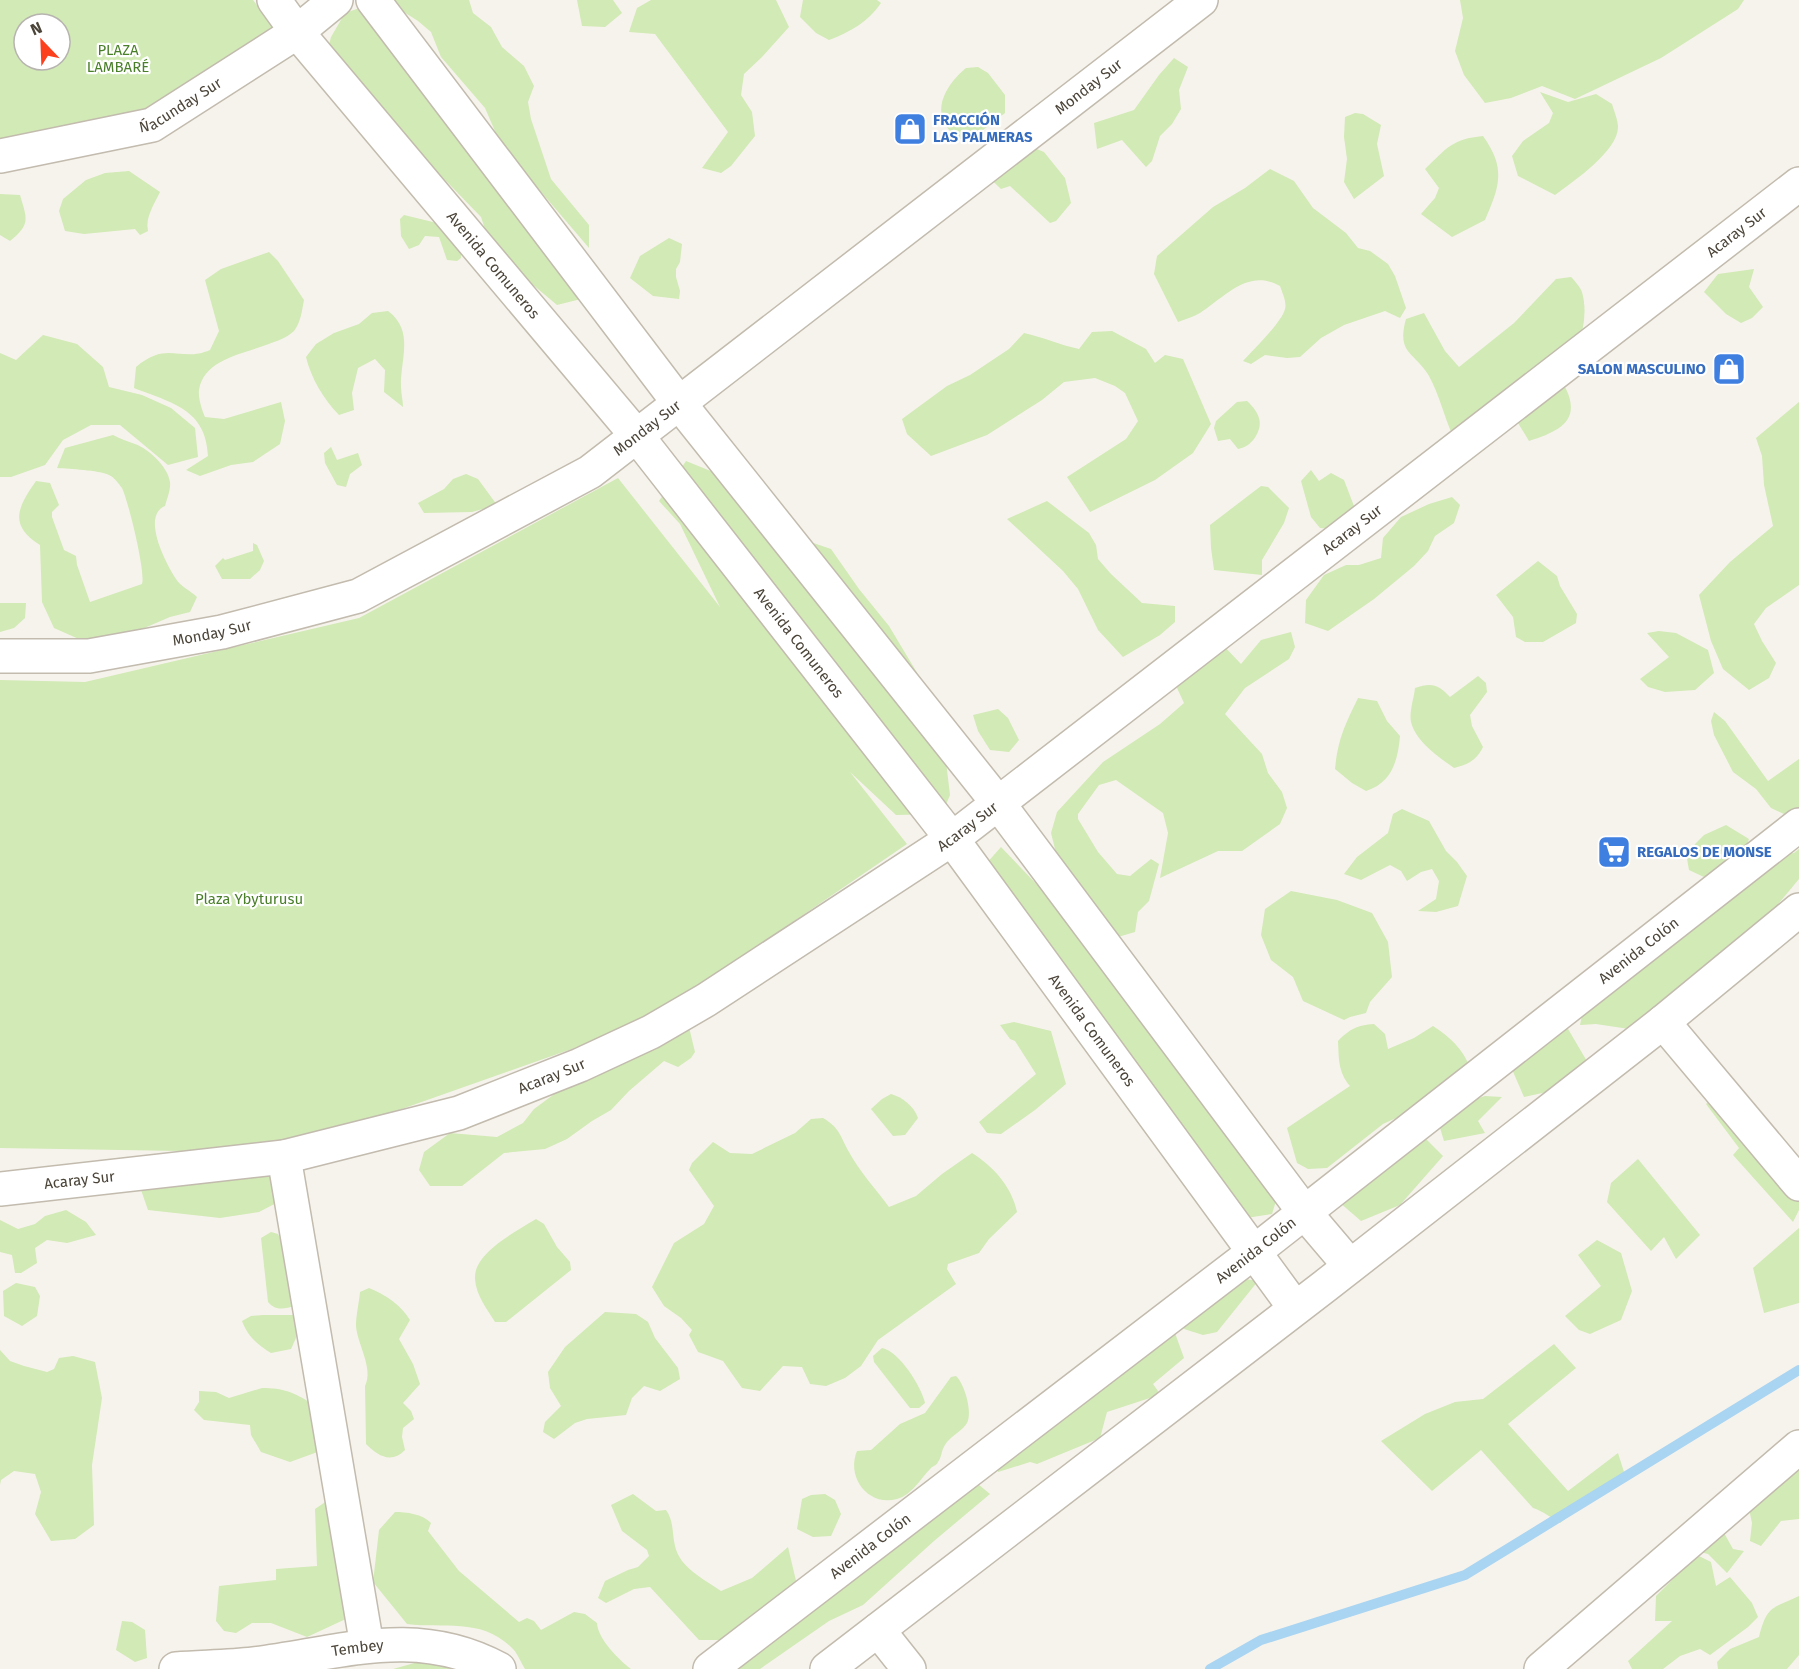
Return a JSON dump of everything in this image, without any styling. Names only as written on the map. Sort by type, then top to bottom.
[{"type":"street","name":"Avenida Comuneros","points":[[274,0],[297,32],[637,436],[952,839],[1295,1308]]},
{"type":"street","name":"Ńacunday Sur","points":[[0,156],[152,125],[297,32],[336,0]]},
{"type":"street","points":[[373,0],[679,403],[998,803],[1305,1212],[1350,1266]]},
{"type":"street","name":"Monday Sur","points":[[0,656],[89,656],[222,632],[357,596],[590,472],[1201,0]]},
{"type":"street","name":"Acaray Sur","points":[[0,1189],[284,1157],[459,1113],[579,1065],[651,1032],[706,1000],[952,839],[1799,184]]},
{"type":"street","name":"Avenida Colón","points":[[710,1669],[1254,1252],[1799,825]]},
{"type":"street","points":[[827,1669],[1663,1022],[1799,910]]},
{"type":"street","points":[[1663,1022],[1799,1184]]},
{"type":"street","points":[[284,1157],[367,1646]]},
{"type":"street","points":[[1541,1669],[1799,1447]]},
{"type":"street","points":[[878,1630],[909,1669]]},
{"type":"street","name":"Tembey","points":[[176,1669],[252,1664],[367,1646],[428,1645],[453,1649],[499,1669]]},
{"type":"green space","name":"PLAZA LAMBARÉ","points":[[0,0],[253,0],[276,31],[143,114],[0,139]]},
{"type":"green space","points":[[383,0],[469,0],[473,13],[491,27],[502,47],[524,66],[534,86],[528,102],[531,119],[551,179],[589,225],[589,248],[501,145],[485,108],[441,57],[431,32],[388,2],[581,299],[557,305],[526,279],[489,241],[481,217],[324,64],[331,37],[345,13]]},
{"type":"green space","points":[[577,0],[613,0],[622,13],[605,27],[582,26]]},
{"type":"green space","points":[[651,0],[776,0],[789,27],[744,74],[741,95],[752,112],[755,136],[731,166],[721,173],[702,168],[728,132],[655,34],[629,32],[637,8]]},
{"type":"green space","points":[[803,0],[877,0],[881,3],[858,26],[829,40],[816,33],[800,17]]},
{"type":"green space","points":[[1460,0],[1744,0],[1738,9],[1661,58],[1575,99],[1542,86],[1511,98],[1485,103],[1464,75],[1455,51],[1463,18]]},
{"type":"green space","points":[[1174,58],[1188,67],[1179,90],[1181,109],[1172,124],[1160,136],[1152,161],[1146,167],[1122,140],[1097,149],[1094,123],[1134,110]]},
{"type":"green space","points":[[978,67],[988,73],[1005,95],[1005,113],[966,143],[950,131],[944,123],[942,105],[948,89],[959,74],[966,68]]},
{"type":"green space","points":[[1540,92],[1568,102],[1596,94],[1612,104],[1618,124],[1611,146],[1594,165],[1555,195],[1518,176],[1512,156],[1523,141],[1549,123],[1553,113]]},
{"type":"green space","points":[[1355,113],[1363,114],[1381,125],[1377,144],[1384,176],[1354,199],[1344,182],[1347,159],[1344,137],[1345,117]]},
{"type":"green space","points":[[1483,136],[1498,168],[1494,197],[1485,220],[1452,237],[1421,214],[1435,198],[1439,188],[1425,169],[1457,142]]},
{"type":"green space","points":[[1027,145],[1044,152],[1065,178],[1071,203],[1056,221],[1050,223],[1010,186],[1001,189],[981,170]]},
{"type":"green space","points":[[1270,169],[1294,181],[1313,208],[1346,233],[1358,248],[1370,251],[1388,264],[1395,276],[1406,308],[1400,318],[1385,311],[1344,325],[1321,338],[1300,357],[1265,355],[1251,364],[1243,361],[1283,315],[1285,300],[1280,286],[1268,281],[1247,282],[1200,313],[1178,322],[1154,274],[1157,256],[1213,207],[1245,188]]},
{"type":"green space","points":[[129,171],[160,192],[149,216],[148,231],[140,235],[135,229],[84,234],[65,231],[59,211],[63,199],[86,180],[105,173]]},
{"type":"green space","points":[[0,194],[20,195],[24,210],[24,225],[10,241],[0,235]]},
{"type":"green space","points":[[404,215],[441,224],[462,244],[461,258],[457,261],[447,260],[439,237],[425,236],[419,245],[409,249],[401,236],[400,219]]},
{"type":"green space","points":[[669,238],[682,244],[680,262],[676,269],[679,299],[653,296],[630,278],[640,256]]},
{"type":"green space","points":[[269,252],[278,261],[304,300],[298,324],[294,331],[284,338],[218,363],[203,379],[199,393],[205,417],[224,419],[281,402],[285,421],[280,444],[253,462],[231,465],[200,476],[186,470],[208,456],[206,440],[201,428],[194,418],[174,404],[134,388],[136,367],[157,355],[190,354],[210,350],[219,331],[205,280],[221,269]]},
{"type":"green space","points":[[1754,269],[1749,287],[1763,307],[1752,318],[1741,323],[1726,314],[1704,292],[1718,274]]},
{"type":"green space","points":[[1571,277],[1582,292],[1584,316],[1580,340],[1564,385],[1571,407],[1565,422],[1550,433],[1529,441],[1518,423],[1527,390],[1452,434],[1429,376],[1405,346],[1403,339],[1406,319],[1424,313],[1445,351],[1459,367],[1514,323],[1556,279]]},
{"type":"green space","points":[[388,311],[396,319],[404,337],[401,377],[403,407],[384,392],[385,370],[375,359],[358,368],[352,393],[354,410],[339,415],[319,388],[306,357],[316,344],[334,333],[359,324],[372,313]]},
{"type":"green space","points":[[1112,331],[1146,349],[1155,363],[1165,355],[1183,359],[1211,424],[1193,453],[1155,480],[1090,512],[1067,477],[1126,439],[1138,421],[1125,393],[1095,378],[1064,382],[1042,400],[987,435],[931,456],[907,434],[902,419],[947,386],[970,375],[1009,349],[1024,333],[1079,349],[1092,332]]},
{"type":"green space","points":[[43,335],[77,344],[103,367],[109,387],[142,395],[171,408],[195,428],[198,457],[168,465],[120,425],[91,425],[63,440],[45,465],[11,477],[0,477],[0,353],[16,360]]},
{"type":"green space","points":[[1247,401],[1255,409],[1260,423],[1254,439],[1247,446],[1238,449],[1230,439],[1218,441],[1214,428],[1216,421],[1237,402]]},
{"type":"green space","points":[[1799,402],[1799,585],[1766,608],[1754,624],[1776,663],[1769,678],[1749,690],[1723,669],[1711,641],[1699,595],[1730,562],[1773,526],[1764,485],[1762,456],[1756,438]]},
{"type":"green space","points":[[113,435],[140,446],[157,459],[166,470],[170,488],[165,506],[158,511],[155,530],[162,552],[176,579],[197,597],[190,612],[170,617],[142,629],[81,640],[54,628],[42,602],[40,545],[23,530],[19,515],[36,481],[50,483],[59,505],[52,512],[52,517],[64,550],[76,556],[90,602],[142,584],[139,552],[122,488],[113,477],[104,473],[57,468],[65,448]]},
{"type":"green space","points":[[331,447],[337,460],[358,453],[362,465],[350,474],[346,487],[337,485],[325,463],[324,453]]},
{"type":"green space","name":"Plaza Ybyturusu","points":[[686,461],[718,474],[781,532],[831,549],[889,626],[940,711],[950,795],[942,814],[896,815],[850,772],[907,844],[645,1023],[280,1152],[273,1159],[284,1199],[259,1212],[220,1218],[148,1210],[140,1187],[242,1152],[0,1148],[0,680],[85,682],[359,618],[618,478],[720,607],[680,524],[659,501]]},
{"type":"green space","points":[[1311,470],[1319,481],[1331,473],[1344,480],[1354,506],[1331,529],[1320,528],[1311,517],[1301,481]]},
{"type":"green space","points":[[466,474],[478,479],[497,505],[472,512],[424,513],[418,503],[444,489],[453,479]]},
{"type":"green space","points":[[1261,486],[1268,487],[1289,508],[1284,523],[1262,560],[1262,575],[1214,570],[1210,525]]},
{"type":"green space","points":[[1452,497],[1460,505],[1454,523],[1435,536],[1428,551],[1414,566],[1374,599],[1328,631],[1305,623],[1306,600],[1324,575],[1346,565],[1359,565],[1381,558],[1383,538],[1401,517],[1429,504]]},
{"type":"green space","points":[[1047,501],[1089,533],[1096,545],[1098,559],[1142,603],[1175,606],[1175,622],[1160,635],[1123,657],[1098,630],[1078,589],[1063,571],[1007,519]]},
{"type":"green space","points":[[253,543],[257,545],[264,561],[260,570],[250,579],[222,579],[215,566],[223,558],[225,560],[253,551]]},
{"type":"green space","points":[[1538,561],[1557,576],[1560,586],[1577,614],[1576,623],[1543,642],[1525,642],[1516,637],[1513,617],[1496,595]]},
{"type":"green space","points":[[0,603],[26,603],[25,618],[14,628],[0,632]]},
{"type":"green space","points":[[1659,631],[1676,633],[1708,650],[1714,673],[1695,690],[1665,692],[1648,687],[1640,679],[1669,657],[1647,633]]},
{"type":"green space","points":[[1291,632],[1295,647],[1289,659],[1245,688],[1225,714],[1262,754],[1268,773],[1282,792],[1287,808],[1280,824],[1242,851],[1218,851],[1160,878],[1168,833],[1163,813],[1116,780],[1099,785],[1078,814],[1078,819],[1098,852],[1117,874],[1130,876],[1151,859],[1159,864],[1149,901],[1138,912],[1135,932],[1118,937],[1056,853],[1051,833],[1057,812],[1103,762],[1160,724],[1184,703],[1164,660],[1176,644],[1191,634],[1221,643],[1241,664],[1261,640]]},
{"type":"green space","points":[[1478,676],[1486,683],[1487,692],[1470,715],[1472,726],[1483,747],[1471,761],[1454,768],[1429,748],[1414,729],[1411,714],[1415,688],[1426,685],[1435,686],[1450,697]]},
{"type":"green space","points":[[1358,698],[1377,701],[1387,721],[1400,736],[1398,754],[1392,770],[1382,782],[1366,791],[1335,769],[1343,732]]},
{"type":"green space","points":[[998,709],[1008,718],[1019,740],[1009,752],[990,750],[978,731],[973,715]]},
{"type":"green space","points":[[1714,712],[1725,721],[1768,781],[1799,759],[1799,807],[1786,815],[1771,808],[1756,789],[1733,772],[1714,735],[1711,721]]},
{"type":"green space","points":[[1402,809],[1429,821],[1446,851],[1467,876],[1458,906],[1436,912],[1418,911],[1436,899],[1439,881],[1432,869],[1421,872],[1407,881],[1401,871],[1390,865],[1361,880],[1344,874],[1357,857],[1388,833],[1393,814]]},
{"type":"green space","points":[[1726,825],[1749,839],[1742,858],[1794,853],[1799,849],[1799,879],[1770,914],[1629,1029],[1596,1024],[1580,1025],[1590,977],[1706,878],[1689,870],[1686,853],[1704,835]]},
{"type":"green space","points":[[1001,847],[1068,917],[1276,1201],[1272,1214],[1214,1223],[1167,1162],[1156,1141],[977,874]]},
{"type":"green space","points":[[1291,891],[1337,900],[1372,913],[1388,942],[1392,977],[1370,1002],[1366,1013],[1344,1020],[1303,1001],[1293,977],[1271,960],[1261,935],[1265,909]]},
{"type":"green space","points":[[1554,1005],[1588,1063],[1556,1090],[1524,1097],[1511,1067]]},
{"type":"green space","points":[[1014,1022],[1051,1031],[1066,1084],[1001,1134],[987,1133],[979,1122],[1036,1074],[1015,1041],[1010,1039],[1000,1025]]},
{"type":"green space","points":[[688,1023],[695,1052],[691,1058],[678,1067],[664,1061],[611,1110],[567,1139],[545,1149],[504,1153],[462,1186],[430,1186],[419,1170],[424,1152],[450,1133],[497,1137],[523,1123],[534,1109],[568,1084]]},
{"type":"green space","points":[[1374,1024],[1385,1034],[1388,1049],[1414,1038],[1433,1026],[1455,1044],[1464,1055],[1470,1068],[1409,1112],[1383,1124],[1327,1168],[1308,1169],[1297,1163],[1287,1128],[1350,1086],[1341,1070],[1338,1041],[1354,1028]]},
{"type":"green space","points":[[891,1094],[907,1103],[918,1118],[905,1135],[893,1136],[871,1109]]},
{"type":"green space","points":[[1717,1094],[1799,1200],[1799,1210],[1793,1222],[1733,1155],[1739,1148],[1706,1104]]},
{"type":"green space","points":[[1485,1096],[1502,1097],[1478,1121],[1485,1133],[1444,1141],[1437,1118],[1456,1105]]},
{"type":"green space","points":[[823,1118],[836,1129],[853,1159],[889,1207],[916,1196],[972,1153],[1000,1178],[1011,1194],[1017,1212],[989,1239],[979,1253],[948,1264],[947,1269],[956,1284],[878,1340],[861,1366],[845,1378],[826,1386],[810,1384],[802,1367],[783,1366],[760,1391],[742,1388],[723,1361],[698,1352],[689,1335],[692,1330],[681,1318],[664,1306],[652,1287],[674,1243],[704,1224],[714,1206],[689,1170],[692,1163],[713,1142],[730,1153],[752,1154],[795,1133],[811,1119]]},
{"type":"green space","points":[[1414,1127],[1443,1156],[1400,1205],[1361,1221],[1339,1202],[1371,1142],[1383,1130]]},
{"type":"green space","points":[[1638,1159],[1700,1235],[1676,1259],[1664,1237],[1651,1251],[1607,1202],[1611,1183]]},
{"type":"green space","points":[[66,1210],[86,1222],[96,1235],[67,1243],[47,1240],[35,1248],[37,1263],[21,1273],[15,1273],[12,1255],[0,1252],[0,1220],[18,1229],[35,1224],[45,1216]]},
{"type":"green space","points":[[536,1219],[544,1224],[557,1247],[570,1262],[571,1270],[506,1322],[495,1322],[477,1291],[476,1269],[488,1252],[508,1236]]},
{"type":"green space","points":[[1799,1228],[1799,1303],[1764,1313],[1753,1268]]},
{"type":"green space","points":[[271,1232],[278,1234],[283,1245],[296,1306],[278,1308],[268,1302],[261,1238]]},
{"type":"green space","points":[[1597,1240],[1621,1253],[1632,1291],[1621,1320],[1590,1334],[1579,1330],[1565,1316],[1601,1286],[1578,1255]]},
{"type":"green space","points":[[1233,1277],[1258,1281],[1217,1332],[1203,1335],[1184,1329],[1187,1316]]},
{"type":"green space","points":[[16,1283],[35,1287],[40,1296],[37,1316],[22,1326],[4,1316],[3,1291]]},
{"type":"green space","points":[[369,1288],[392,1301],[410,1320],[399,1339],[413,1364],[420,1384],[403,1403],[411,1411],[414,1419],[403,1428],[402,1437],[405,1450],[395,1457],[380,1455],[366,1444],[365,1386],[368,1372],[357,1333],[356,1318],[360,1292]]},
{"type":"green space","points":[[605,1312],[636,1314],[648,1322],[655,1338],[678,1368],[680,1379],[660,1391],[644,1386],[632,1398],[626,1415],[587,1419],[575,1423],[554,1439],[543,1432],[545,1422],[561,1406],[550,1388],[548,1372],[565,1347]]},
{"type":"green space","points":[[293,1315],[300,1329],[291,1349],[271,1353],[250,1336],[242,1321],[251,1316]]},
{"type":"green space","points":[[1175,1333],[1184,1358],[1153,1384],[1158,1391],[1156,1396],[1107,1412],[1100,1438],[1037,1464],[1030,1462],[998,1472],[997,1461],[1137,1353]]},
{"type":"green space","points":[[1554,1344],[1576,1368],[1508,1424],[1568,1491],[1618,1453],[1624,1472],[1560,1523],[1533,1508],[1481,1450],[1432,1491],[1381,1441],[1425,1414],[1455,1402],[1483,1399]]},
{"type":"green space","points":[[882,1348],[895,1355],[914,1379],[925,1403],[919,1408],[910,1408],[874,1362],[873,1356]]},
{"type":"green space","points":[[0,1350],[10,1361],[47,1372],[54,1369],[59,1358],[73,1356],[95,1362],[102,1398],[92,1465],[94,1525],[75,1539],[51,1541],[35,1514],[41,1492],[35,1474],[14,1471],[1,1480],[0,1485]]},
{"type":"green space","points":[[956,1376],[967,1398],[969,1418],[965,1426],[947,1442],[937,1463],[907,1494],[897,1499],[887,1500],[877,1499],[869,1494],[857,1480],[854,1461],[857,1451],[871,1450],[900,1424],[925,1413],[951,1377]]},
{"type":"green space","points":[[262,1388],[288,1392],[312,1404],[323,1450],[290,1462],[261,1452],[251,1435],[250,1425],[204,1420],[194,1410],[199,1402],[199,1391],[216,1392],[229,1398]]},
{"type":"green space","points":[[1799,1471],[1799,1519],[1781,1521],[1761,1546],[1750,1541],[1752,1523],[1749,1509],[1789,1472]]},
{"type":"green space","points":[[972,1479],[990,1494],[863,1605],[829,1621],[760,1669],[731,1669]]},
{"type":"green space","points":[[633,1494],[656,1511],[666,1510],[672,1523],[675,1546],[682,1561],[721,1591],[752,1578],[788,1547],[797,1585],[724,1640],[699,1640],[650,1587],[634,1589],[606,1603],[598,1598],[605,1581],[638,1567],[649,1556],[647,1550],[622,1531],[611,1505]]},
{"type":"green space","points":[[825,1494],[835,1500],[841,1514],[831,1536],[813,1537],[797,1529],[802,1499],[811,1495]]},
{"type":"green space","points":[[331,1498],[348,1618],[307,1637],[271,1623],[252,1623],[236,1633],[224,1631],[216,1621],[219,1586],[276,1580],[276,1569],[317,1566],[315,1509]]},
{"type":"green space","points":[[395,1512],[414,1514],[428,1520],[431,1523],[428,1531],[459,1571],[519,1622],[527,1618],[534,1621],[541,1630],[574,1612],[585,1614],[597,1623],[605,1642],[631,1669],[525,1669],[513,1649],[489,1632],[463,1626],[407,1624],[373,1582],[379,1530]]},
{"type":"green space","points":[[1719,1524],[1733,1549],[1744,1551],[1727,1573],[1708,1554],[1683,1548]]},
{"type":"green space","points":[[1697,1555],[1711,1562],[1716,1586],[1730,1577],[1752,1603],[1758,1617],[1710,1655],[1700,1649],[1680,1656],[1663,1669],[1632,1669],[1628,1661],[1672,1621],[1655,1621],[1656,1596]]},
{"type":"green space","points":[[1799,1596],[1799,1655],[1787,1669],[1718,1669],[1717,1662],[1730,1649],[1759,1637],[1765,1619],[1772,1610]]},
{"type":"green space","points":[[122,1621],[132,1622],[145,1630],[147,1658],[135,1662],[116,1650]]},
{"type":"green space","points":[[418,1662],[477,1665],[485,1669],[393,1669]]},
{"type":"waterway","points":[[1210,1669],[1261,1640],[1465,1575],[1799,1370]]},
{"type":"place","name":"FRACCIÓN LAS PALMERAS","points":[[910,129]]},
{"type":"place","name":"SALON MASCULINO","points":[[1729,369]]},
{"type":"place","name":"REGALOS DE MONSE","points":[[1614,852]]}]
